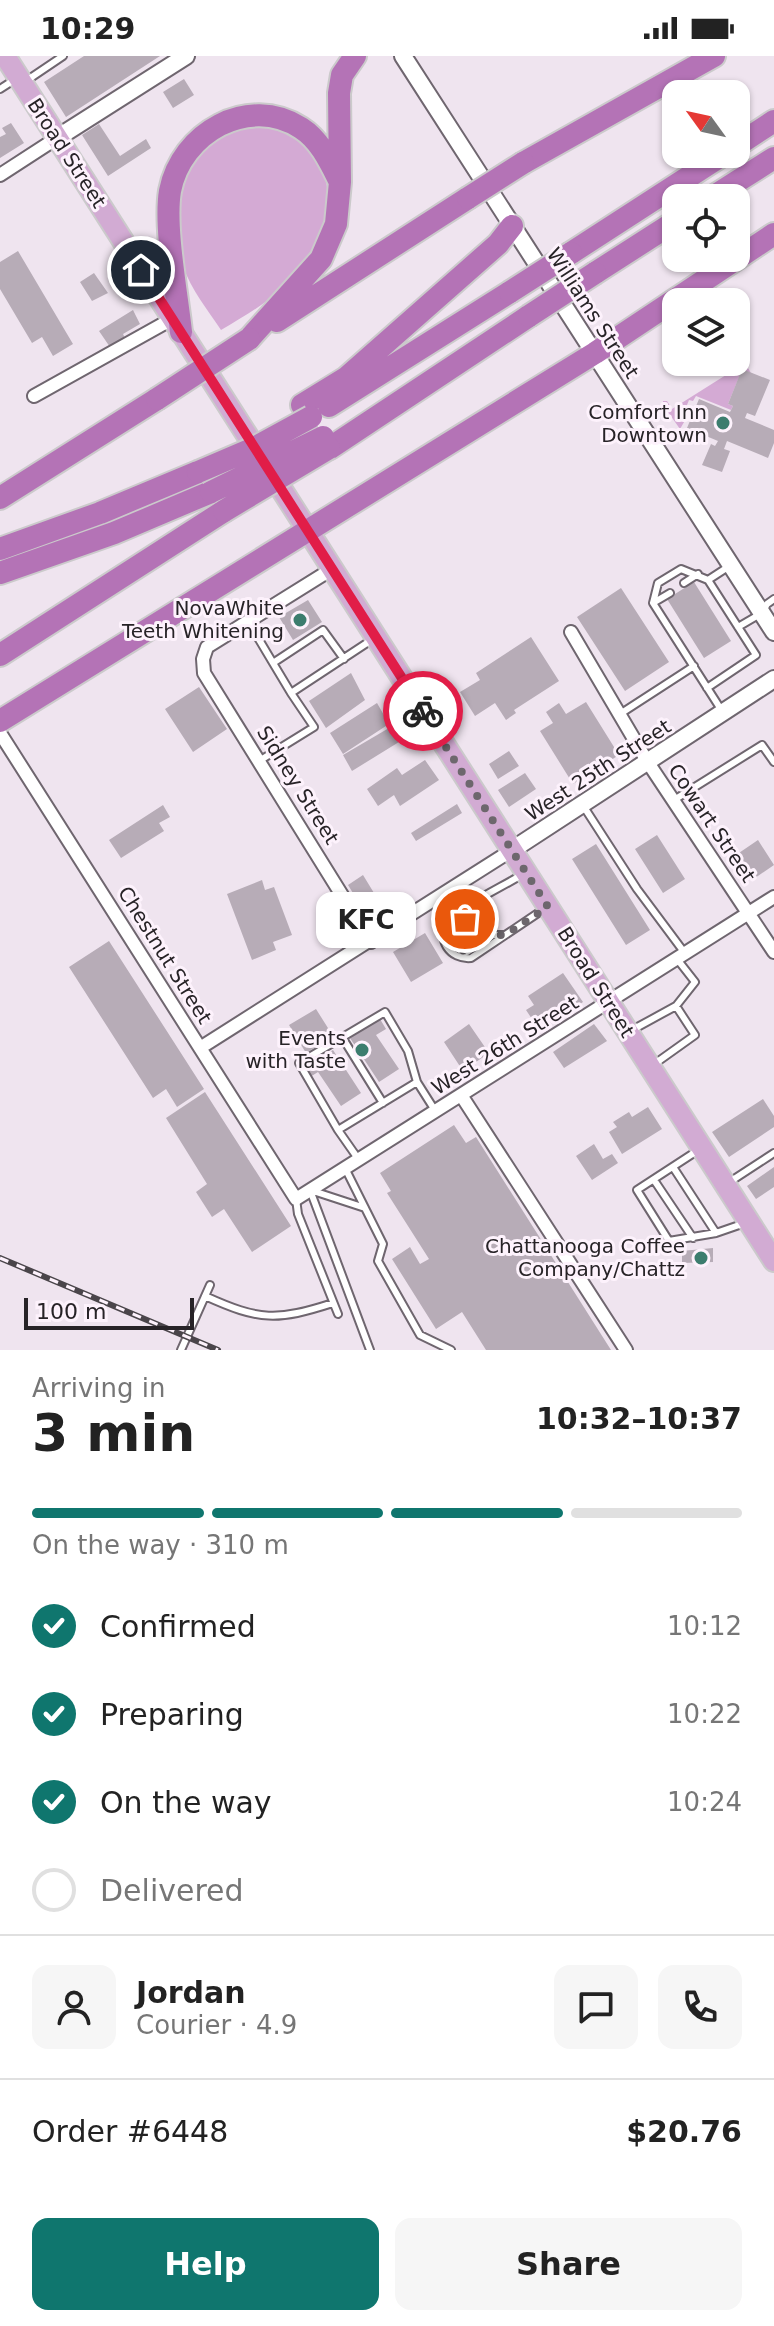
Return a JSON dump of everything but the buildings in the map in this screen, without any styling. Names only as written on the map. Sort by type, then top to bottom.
[{"type":"highway","points":[[249,339],[321,259],[336,224],[340,182],[339,93],[342,75],[355,56]]},
{"type":"highway","points":[[0,497],[523,163],[713,57]]},
{"type":"highway","points":[[176,325],[168,213],[170,190],[180,165],[197,140],[220,122],[264,114],[286,119],[304,130],[325,152],[340,182]]},
{"type":"highway","points":[[750,137],[768,125]]},
{"type":"highway","points":[[733,184],[774,158]]},
{"type":"highway","points":[[306,411],[510,292],[702,168]]},
{"type":"highway","points":[[4,547],[195,468],[254,448],[346,378],[498,244],[512,226]]},
{"type":"highway","points":[[0,655],[326,442],[662,230]]},
{"type":"highway","points":[[0,721],[595,353],[774,234]]},
{"type":"highway","points":[[0,573],[114,533],[326,442]]},
{"type":"main road","name":"Broad Street","points":[[5,56],[774,1261]]},
{"type":"street","points":[[0,175],[186,56]]},
{"type":"street","name":"Williams Street","points":[[403,56],[774,632]]},
{"type":"street","points":[[34,396],[176,325]]},
{"type":"street","points":[[248,621],[332,569]]},
{"type":"street","name":"Sidney Street","points":[[248,621],[207,647],[203,659],[204,673],[371,942]]},
{"type":"street","name":"Cowart Street","points":[[571,632],[647,761],[774,952]]},
{"type":"street","name":"West 25th Street","points":[[200,1048],[371,942],[774,679]]},
{"type":"street","name":"Chestnut Street","points":[[0,733],[296,1199]]},
{"type":"street","name":"West 26th Street","points":[[296,1199],[774,897]]},
{"type":"street","points":[[461,1095],[626,1350]]},
{"type":"lane","points":[[0,89],[51,59],[63,56]]},
{"type":"lane","points":[[708,580],[731,565]]},
{"type":"lane","points":[[707,688],[756,655],[708,580],[681,569],[658,583],[653,603],[707,688],[723,712]]},
{"type":"lane","points":[[684,583],[698,574]]},
{"type":"lane","points":[[653,603],[670,593]]},
{"type":"lane","points":[[738,627],[762,613],[774,599]]},
{"type":"lane","points":[[248,621],[314,727],[259,761]]},
{"type":"lane","points":[[273,663],[323,630],[344,659]]},
{"type":"lane","points":[[291,693],[376,637]]},
{"type":"lane","points":[[619,714],[694,666]]},
{"type":"lane","points":[[673,800],[762,745],[774,762]]},
{"type":"lane","points":[[582,804],[682,956],[695,982],[676,1006],[628,1032]]},
{"type":"lane","points":[[526,872],[452,917],[443,931],[449,950],[459,957],[471,958],[548,907]]},
{"type":"lane","points":[[440,897],[452,917]]},
{"type":"lane","points":[[479,901],[451,932],[453,943],[467,952],[493,935],[505,935]]},
{"type":"lane","points":[[650,1067],[695,1035],[676,1006]]},
{"type":"lane","points":[[359,1160],[299,1063],[385,1012],[408,1051],[417,1082],[436,1112]]},
{"type":"lane","points":[[342,1037],[383,1103]]},
{"type":"lane","points":[[338,1130],[417,1082]]},
{"type":"lane","points":[[702,1148],[637,1190],[669,1241],[716,1233],[749,1221]]},
{"type":"lane","points":[[725,1185],[774,1153]]},
{"type":"lane","points":[[673,1167],[716,1233]]},
{"type":"lane","points":[[345,1168],[383,1244],[378,1261],[420,1335],[451,1350]]},
{"type":"lane","points":[[654,1180],[693,1238]]},
{"type":"lane","points":[[310,1190],[365,1208]]},
{"type":"lane","points":[[310,1190],[370,1350]]},
{"type":"lane","points":[[296,1199],[298,1214],[338,1314]]},
{"type":"lane","points":[[181,1350],[210,1285]]},
{"type":"lane","points":[[205,1296],[240,1312],[262,1317],[304,1312],[333,1303]]},
{"type":"shaded area","points":[[255,124],[291,133],[314,154],[323,169],[328,205],[319,241],[300,272],[273,297],[221,330],[195,292],[183,266],[177,232],[179,196],[190,163],[200,149],[223,132]]},
{"type":"shaded area","points":[[724,376],[740,376],[728,404],[733,406],[731,410],[696,396],[693,401],[689,400],[683,415],[687,417],[680,429],[663,401],[667,401],[672,409]]},
{"type":"railway","points":[[0,1258],[218,1350]]},
{"type":"way so far","points":[[423,711],[548,907],[505,935],[493,935],[467,952],[456,947],[450,938],[454,926],[465,919]]},
{"type":"place","name":"Comfort Inn Downtown","points":[[723,423]]},
{"type":"place","name":"NovaWhite Teeth Whitening","points":[[300,620]]},
{"type":"place","name":"KFC","points":[[465,919]]},
{"type":"place","name":"Events with Taste","points":[[362,1050]]},
{"type":"place","name":"Chattanooga Coffee Company/Chattz","points":[[701,1258]]},
{"type":"route","points":[[141,270],[423,711]]}]
